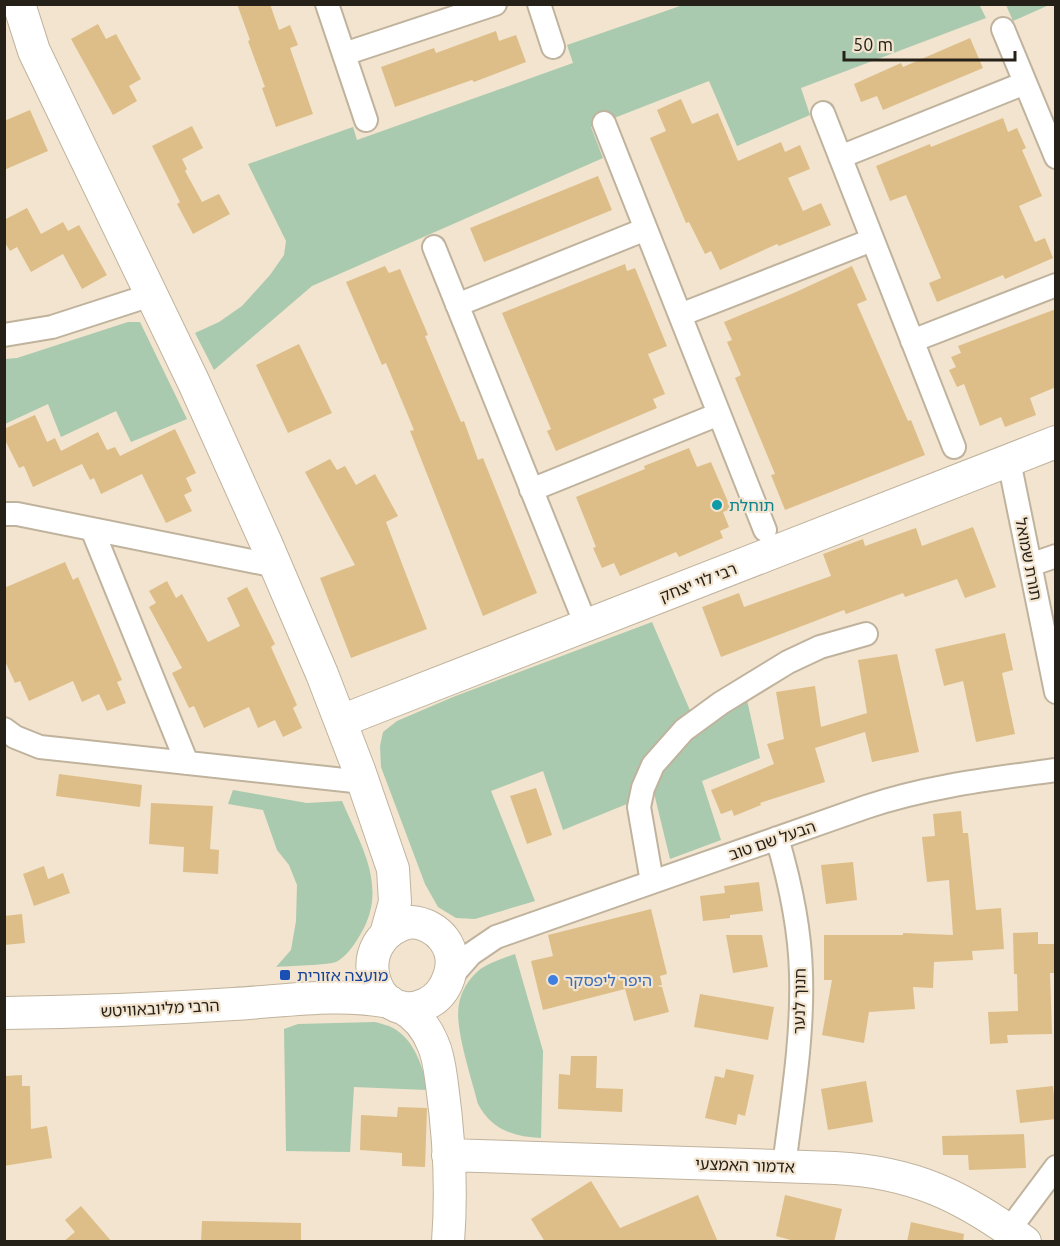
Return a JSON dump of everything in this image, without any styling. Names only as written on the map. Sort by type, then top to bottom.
[{"type":"street","points":[[19,4],[34,51],[204,404],[276,566],[341,721],[393,869],[414,907],[437,932],[451,954],[451,971],[439,1019],[436,1052],[445,1107],[450,1187],[448,1242]]},
{"type":"street","points":[[327,4],[366,120]]},
{"type":"street","points":[[344,54],[495,4]]},
{"type":"street","points":[[539,4],[553,46]]},
{"type":"street","points":[[1004,29],[1056,157]]},
{"type":"street","points":[[840,157],[1025,83]]},
{"type":"street","points":[[823,113],[954,447]]},
{"type":"street","points":[[604,123],[765,530]]},
{"type":"street","points":[[457,305],[646,230]]},
{"type":"street","points":[[680,315],[872,240]]},
{"type":"street","points":[[434,247],[586,625]]},
{"type":"street","points":[[912,341],[1056,285]]},
{"type":"street","points":[[4,336],[52,327],[152,295]]},
{"type":"street","points":[[531,490],[719,414]]},
{"type":"street","name":"רבי לוי יצחק","points":[[341,721],[1056,442]]},
{"type":"street","name":"תורת שמואל","points":[[1009,461],[1056,692]]},
{"type":"street","points":[[4,514],[17,514],[276,566]]},
{"type":"street","points":[[92,529],[187,763]]},
{"type":"street","points":[[1030,565],[1056,556]]},
{"type":"street","points":[[652,882],[639,807],[652,765],[684,729],[788,662],[820,648],[866,634]]},
{"type":"street","points":[[4,729],[15,738],[40,747],[363,782]]},
{"type":"street","name":"הבעל שם טוב","points":[[447,983],[471,954],[496,937],[877,803],[922,790],[1056,770]]},
{"type":"street","name":"חנוך לנער","points":[[777,838],[791,892],[801,972],[798,1051],[784,1166]]},
{"type":"street","points":[[393,869],[395,902],[371,968],[375,984],[384,997],[413,1015],[423,1026],[436,1052]]},
{"type":"street","points":[[380,944],[396,927],[411,922],[426,925],[437,932]]},
{"type":"street","name":"הבעל שם טוב","points":[[437,932],[471,939],[496,937]]},
{"type":"street","name":"הרבי מליובאוויטש","points":[[315,997],[346,980],[367,962],[380,944]]},
{"type":"street","points":[[395,1004],[412,1008],[428,1004],[447,983]]},
{"type":"street","name":"הרבי מליובאוויטש","points":[[4,1013],[171,1008],[315,997],[358,997],[395,1004]]},
{"type":"street","name":"אדמור האמצעי","points":[[448,1155],[859,1169],[906,1178],[954,1196],[1017,1236]]},
{"type":"street","points":[[1017,1236],[1056,1167]]},
{"type":"green space","points":[[979,4],[986,18],[801,88],[810,115],[737,146],[709,81],[591,127],[603,158],[312,286],[214,370],[195,333],[219,322],[242,306],[270,275],[284,255],[286,241],[248,164],[353,127],[357,140],[573,63],[567,45],[683,5]]},
{"type":"green space","points":[[1006,5],[1049,5],[1013,21]]},
{"type":"green space","points":[[128,322],[140,322],[187,419],[131,442],[116,411],[61,437],[48,404],[5,424],[5,359],[17,358]]},
{"type":"green space","points":[[652,622],[698,729],[747,700],[760,758],[702,781],[721,840],[670,859],[654,793],[563,830],[543,771],[491,791],[535,901],[475,919],[456,918],[438,907],[425,884],[381,767],[380,746],[383,732],[397,721],[453,697]]},
{"type":"green space","points":[[233,790],[307,803],[342,801],[369,867],[372,901],[368,918],[360,935],[340,960],[325,964],[276,967],[291,950],[296,921],[297,885],[289,865],[277,850],[263,810],[228,804]]},
{"type":"green space","points":[[515,954],[543,1051],[541,1138],[521,1136],[504,1130],[483,1113],[478,1104],[464,1054],[459,1026],[460,1000],[471,979],[485,966]]},
{"type":"green space","points":[[375,1022],[393,1028],[407,1039],[417,1055],[427,1090],[354,1087],[350,1152],[286,1151],[284,1029],[298,1024]]},
{"type":"building","points":[[237,4],[270,4],[279,30],[290,25],[298,45],[290,48],[313,114],[276,127]]},
{"type":"building","points":[[98,24],[106,39],[116,34],[141,79],[129,86],[137,101],[113,115],[71,39]]},
{"type":"building","points":[[496,31],[499,41],[516,35],[526,62],[474,82],[472,80],[395,107],[381,67],[434,48],[436,53]]},
{"type":"building","points":[[970,38],[983,68],[883,110],[877,96],[861,102],[854,84],[901,63],[903,67]]},
{"type":"building","points":[[681,99],[692,124],[718,113],[738,161],[781,142],[785,152],[800,145],[810,169],[788,178],[803,211],[821,203],[831,225],[779,246],[777,244],[720,270],[711,251],[705,254],[689,222],[686,223],[650,138],[666,131],[657,110]]},
{"type":"building","points":[[30,110],[48,151],[4,170],[4,121]]},
{"type":"building","points":[[1003,118],[1008,132],[1017,128],[1026,148],[1022,150],[1042,196],[1019,206],[1035,242],[1045,238],[1053,258],[1005,279],[1003,275],[937,302],[929,283],[941,278],[906,195],[890,201],[876,166]]},
{"type":"building","points":[[192,126],[203,148],[182,159],[187,169],[185,171],[202,202],[219,194],[230,214],[193,234],[177,204],[180,202],[152,146]]},
{"type":"building","points":[[598,176],[612,210],[484,262],[470,228]]},
{"type":"building","points":[[27,208],[41,234],[63,222],[68,231],[79,225],[107,275],[82,289],[63,254],[31,272],[17,247],[10,251],[4,241],[4,220]]},
{"type":"building","points":[[625,264],[627,271],[635,268],[667,346],[648,354],[665,394],[653,399],[657,408],[556,451],[547,431],[551,429],[502,313]]},
{"type":"building","points":[[385,266],[389,273],[400,269],[461,422],[464,421],[478,460],[483,458],[537,593],[483,616],[410,431],[414,430],[386,363],[382,365],[346,282]]},
{"type":"building","points":[[852,266],[867,300],[857,304],[925,455],[785,510],[771,475],[775,474],[735,378],[741,375],[727,342],[732,340],[724,322]]},
{"type":"building","points":[[1056,309],[1056,387],[1030,398],[1036,415],[1005,427],[1001,417],[980,426],[964,384],[957,387],[949,370],[956,367],[951,357],[961,353],[958,346]]},
{"type":"building","points":[[299,344],[332,413],[288,433],[256,365]]},
{"type":"building","points":[[35,415],[47,442],[55,438],[61,451],[98,432],[107,450],[115,447],[120,456],[175,429],[196,473],[186,478],[192,491],[184,495],[192,511],[166,523],[142,474],[101,494],[94,478],[90,480],[82,464],[33,487],[24,466],[19,468],[4,438],[4,429]]},
{"type":"building","points":[[689,448],[697,467],[711,462],[731,509],[723,512],[729,527],[720,531],[723,538],[679,557],[676,552],[620,576],[614,563],[602,568],[576,497]]},
{"type":"building","points":[[330,459],[337,470],[345,466],[356,485],[375,474],[398,516],[386,522],[427,629],[351,658],[320,578],[355,565],[305,472]]},
{"type":"building","points":[[973,527],[996,587],[965,598],[957,579],[905,597],[903,593],[846,614],[844,610],[721,657],[702,607],[739,593],[744,607],[831,576],[823,554],[863,539],[865,546],[916,528],[922,546]]},
{"type":"building","points":[[65,562],[73,580],[78,577],[122,680],[117,682],[126,703],[107,711],[99,694],[82,702],[73,681],[29,701],[20,681],[15,683],[4,659],[4,588]]},
{"type":"building","points":[[167,581],[176,598],[182,594],[208,642],[240,626],[227,598],[247,587],[275,644],[271,647],[297,705],[293,708],[302,728],[283,737],[275,720],[258,728],[249,707],[204,728],[194,706],[189,708],[172,673],[182,668],[149,607],[156,603],[149,591]]},
{"type":"building","points":[[1005,633],[1013,670],[1002,673],[1015,734],[976,742],[963,681],[944,686],[935,649]]},
{"type":"building","points":[[897,654],[919,752],[872,762],[865,732],[815,748],[825,782],[760,803],[761,805],[734,816],[732,810],[721,814],[711,790],[774,764],[767,744],[784,739],[776,692],[815,686],[821,727],[867,713],[858,660]]},
{"type":"building","points":[[59,774],[142,785],[140,807],[56,796]]},
{"type":"building","points":[[536,788],[552,835],[527,844],[510,796]]},
{"type":"building","points":[[151,803],[213,806],[210,849],[219,850],[218,874],[183,872],[184,847],[149,844]]},
{"type":"building","points":[[961,811],[963,833],[968,833],[976,910],[1001,908],[1004,949],[972,951],[973,960],[934,962],[933,988],[913,987],[915,1009],[869,1012],[864,1043],[822,1035],[832,980],[824,980],[824,935],[903,935],[903,933],[953,935],[949,880],[927,882],[922,837],[935,836],[933,814]]},
{"type":"building","points":[[853,862],[857,900],[826,904],[821,865]]},
{"type":"building","points":[[44,866],[48,879],[63,873],[70,893],[34,906],[23,874]]},
{"type":"building","points":[[759,882],[763,911],[703,921],[700,896],[725,893],[724,886]]},
{"type":"building","points":[[651,909],[667,974],[660,976],[662,985],[657,986],[662,987],[669,1012],[634,1021],[625,989],[543,1010],[531,961],[553,956],[548,935]]},
{"type":"building","points":[[22,914],[25,943],[4,945],[4,916]]},
{"type":"building","points":[[1038,932],[1038,944],[1056,944],[1056,973],[1050,973],[1052,1034],[1007,1035],[1008,1043],[990,1044],[988,1012],[1018,1011],[1013,933]]},
{"type":"building","points":[[726,935],[762,935],[768,967],[733,973]]},
{"type":"building","points":[[700,994],[774,1007],[768,1040],[694,1027]]},
{"type":"building","points":[[571,1056],[597,1056],[596,1088],[623,1089],[622,1112],[558,1109],[559,1074],[570,1075]]},
{"type":"building","points":[[726,1069],[754,1075],[745,1116],[738,1114],[736,1125],[705,1118],[715,1076],[724,1078]]},
{"type":"building","points":[[22,1075],[22,1086],[30,1086],[31,1129],[47,1126],[52,1158],[4,1166],[4,1076]]},
{"type":"building","points":[[866,1081],[873,1122],[828,1130],[821,1089]]},
{"type":"building","points":[[1053,1086],[1056,1119],[1020,1123],[1016,1090]]},
{"type":"building","points":[[398,1107],[427,1108],[425,1167],[402,1166],[402,1153],[360,1150],[361,1115],[397,1117]]},
{"type":"building","points":[[1024,1134],[1026,1168],[969,1170],[968,1155],[943,1155],[942,1136]]},
{"type":"building","points":[[591,1181],[620,1228],[698,1195],[718,1242],[545,1242],[531,1219]]},
{"type":"building","points":[[785,1195],[842,1209],[834,1242],[798,1242],[776,1236]]},
{"type":"building","points":[[81,1206],[112,1242],[63,1242],[75,1232],[65,1220]]},
{"type":"building","points":[[202,1221],[301,1223],[301,1242],[201,1242]]},
{"type":"building","points":[[911,1222],[964,1234],[963,1242],[907,1242]]},
{"type":"place","name":"תוחלת","points":[[717,505]]},
{"type":"place","name":"מועצה אזורית","points":[[285,975]]},
{"type":"place","name":"היפר ליפסקר","points":[[553,980]]}]
